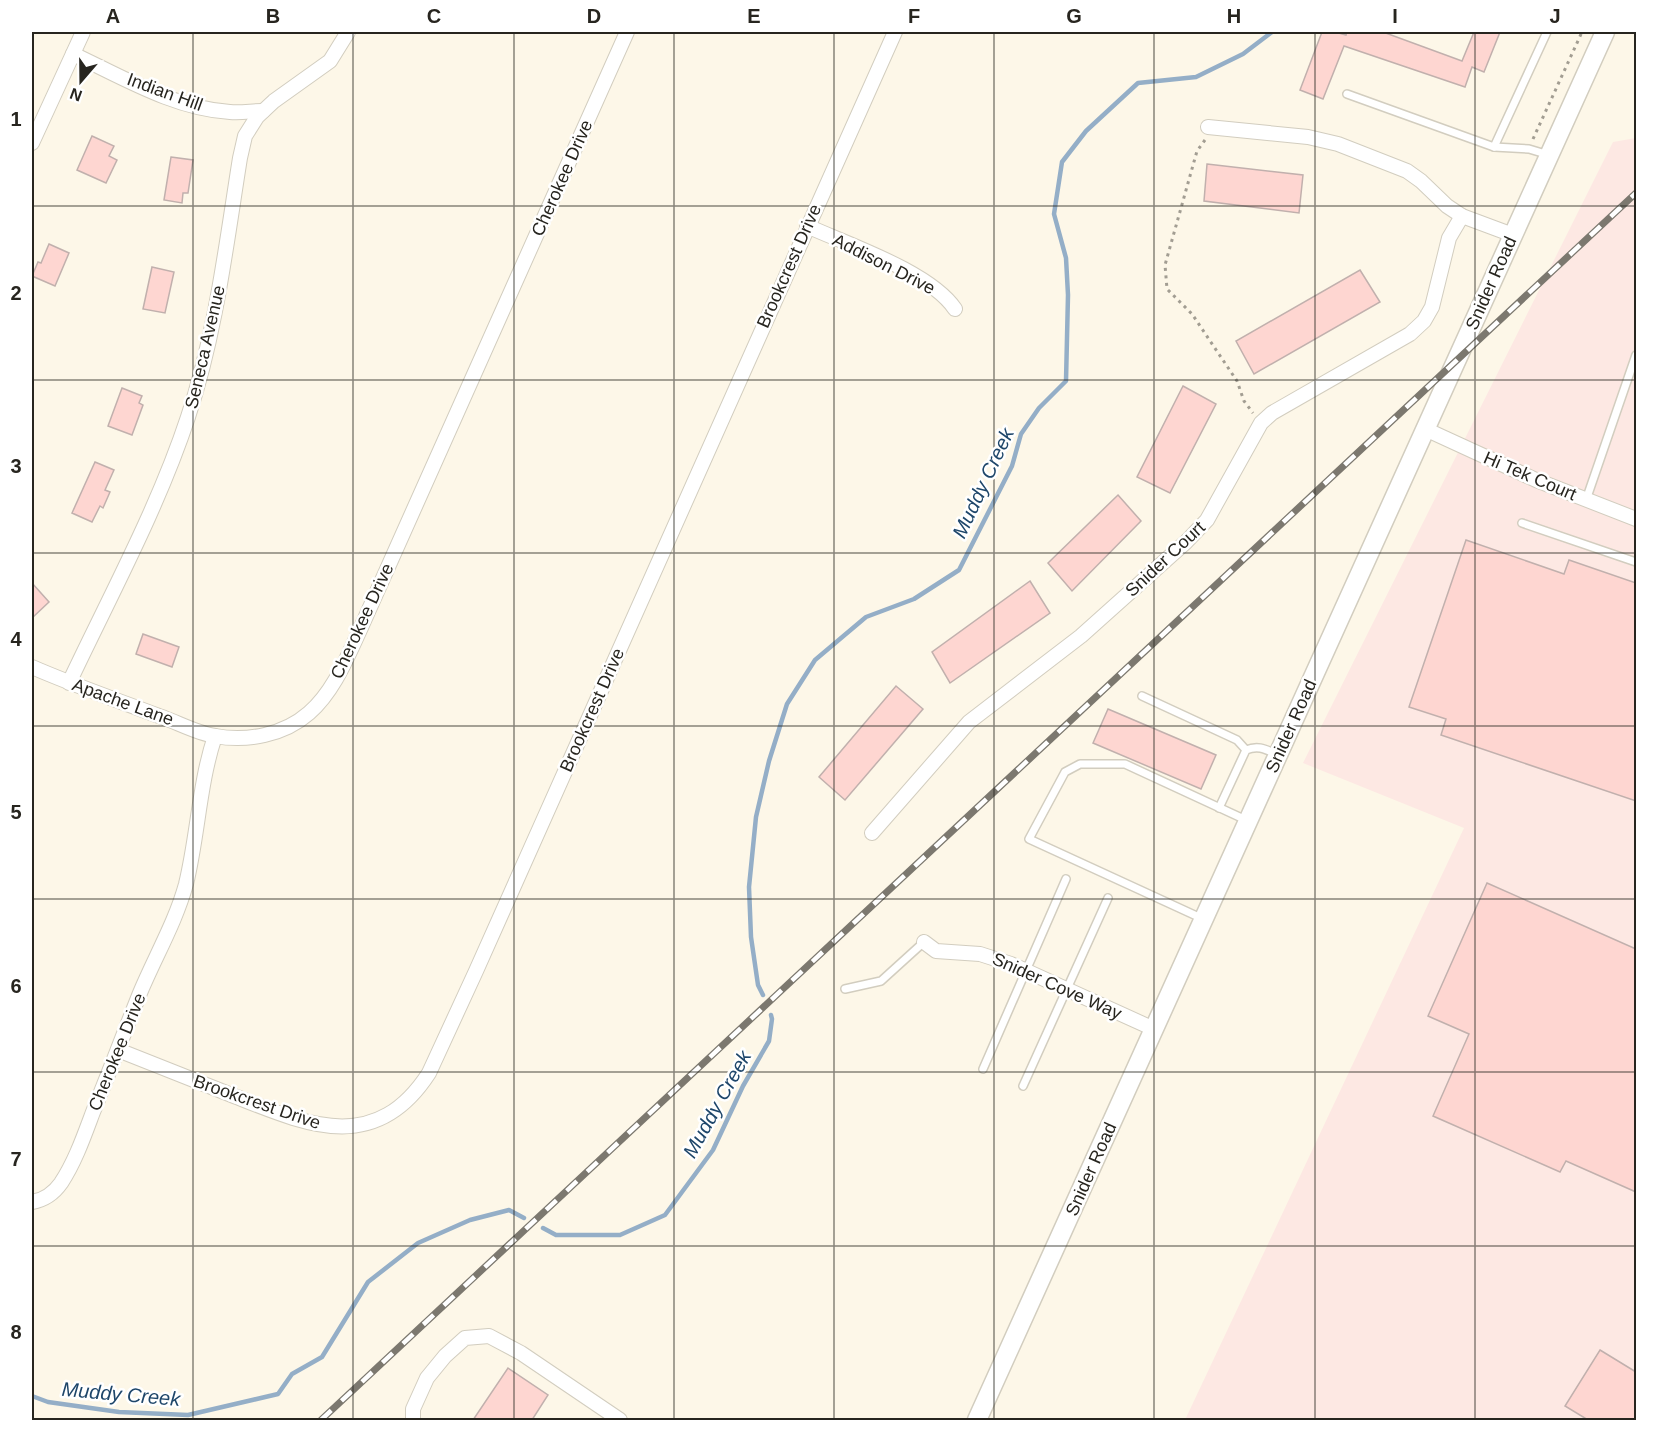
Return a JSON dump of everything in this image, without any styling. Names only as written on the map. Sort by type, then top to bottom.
[{"type":"street","points":[[32,143],[83,32]]},
{"type":"street","name":"Seneca Avenue","points":[[69,683],[173,458],[189,416],[205,361],[217,305],[245,136],[263,111],[330,61],[348,32]]},
{"type":"street","name":"Cherokee Drive","points":[[32,1202],[44,1199],[61,1183],[77,1152],[185,887],[202,784],[215,736],[258,736],[281,730],[311,711],[332,683],[359,632],[627,32]]},
{"type":"street","name":"Brookcrest Drive","points":[[118,1050],[303,1122],[324,1127],[346,1127],[378,1119],[407,1100],[423,1083],[476,971],[895,32]]},
{"type":"street","name":"Snider Road","points":[[977,1420],[1605,32]]},
{"type":"street","name":"Indian Hill","points":[[73,54],[154,92],[186,103],[230,112],[263,111]]},
{"type":"street","points":[[1208,128],[1308,138],[1338,144],[1407,171],[1462,216],[1513,235]]},
{"type":"street","name":"Snider Court","points":[[872,832],[969,722],[1081,636],[1186,542],[1207,520],[1262,423],[1272,413],[1410,334],[1424,321],[1432,307],[1449,238],[1462,216]]},
{"type":"street","name":"Addison Drive","points":[[807,226],[923,279],[941,292],[955,309]]},
{"type":"street","name":"Hi Tek Court","points":[[1425,429],[1536,480],[1636,519]]},
{"type":"street","name":"Apache Lane","points":[[32,667],[69,683],[215,736]]},
{"type":"street","name":"Snider Cove Way","points":[[924,942],[936,951],[980,954],[1025,970],[1154,1029]]},
{"type":"street","points":[[413,1420],[413,1409],[427,1378],[445,1356],[465,1338],[489,1336],[520,1353],[620,1420]]},
{"type":"lane","points":[[1494,147],[1547,32]]},
{"type":"lane","points":[[1347,94],[1494,147],[1528,148],[1549,155]]},
{"type":"lane","points":[[1586,500],[1636,355]]},
{"type":"lane","points":[[1522,523],[1636,562]]},
{"type":"lane","points":[[1142,696],[1238,741],[1246,750]]},
{"type":"lane","points":[[1219,808],[1246,750],[1261,747],[1278,755]]},
{"type":"lane","points":[[1204,919],[1029,839],[1065,772],[1080,765],[1125,764],[1248,821]]},
{"type":"lane","points":[[983,1069],[1066,879]]},
{"type":"lane","points":[[1023,1086],[1108,898]]},
{"type":"lane","points":[[845,989],[881,981],[924,942]]},
{"type":"path","points":[[1528,148],[1582,32]]},
{"type":"path","points":[[1208,128],[1204,144],[1197,151],[1165,265],[1167,288],[1192,314],[1237,381],[1244,401],[1262,423]]},
{"type":"shaded area","points":[[1636,138],[1636,1420],[1185,1420],[1464,828],[1303,763],[1613,142]]},
{"type":"building","points":[[1322,32],[1346,35],[1347,32],[1383,32],[1462,61],[1474,32],[1500,32],[1484,72],[1472,67],[1465,87],[1344,46],[1323,99],[1300,90]]},
{"type":"building","points":[[92,136],[114,146],[109,156],[117,160],[106,183],[77,170]]},
{"type":"building","points":[[171,157],[193,160],[188,193],[183,193],[182,203],[164,200]]},
{"type":"building","points":[[1207,164],[1303,175],[1299,213],[1204,201]]},
{"type":"building","points":[[49,244],[69,253],[55,286],[32,276],[38,262],[41,263]]},
{"type":"building","points":[[152,267],[174,272],[165,313],[143,309]]},
{"type":"building","points":[[1360,270],[1380,302],[1254,374],[1236,341]]},
{"type":"building","points":[[1183,386],[1216,404],[1170,493],[1137,477]]},
{"type":"building","points":[[122,388],[142,396],[139,403],[143,405],[132,435],[108,426]]},
{"type":"building","points":[[95,462],[114,470],[105,490],[110,492],[103,508],[100,506],[92,522],[72,513]]},
{"type":"building","points":[[1118,495],[1141,521],[1072,591],[1048,563]]},
{"type":"building","points":[[1466,540],[1564,574],[1569,560],[1636,583],[1636,801],[1441,735],[1446,719],[1409,707]]},
{"type":"building","points":[[1030,581],[1050,613],[950,683],[932,652]]},
{"type":"building","points":[[32,583],[49,602],[32,618]]},
{"type":"building","points":[[143,634],[179,647],[172,667],[136,654]]},
{"type":"building","points":[[896,686],[923,709],[845,800],[819,777]]},
{"type":"building","points":[[1108,709],[1216,755],[1201,789],[1093,743]]},
{"type":"building","points":[[1487,883],[1636,949],[1636,1192],[1566,1161],[1560,1172],[1433,1116],[1469,1034],[1428,1016]]},
{"type":"building","points":[[1600,1350],[1636,1372],[1636,1420],[1588,1420],[1565,1406]]},
{"type":"building","points":[[508,1368],[548,1395],[532,1420],[473,1420]]},
{"type":"waterway","name":"Muddy Creek","points":[[763,995],[758,985],[751,937],[749,887],[756,817],[769,761],[787,704],[815,660],[866,617],[914,599],[959,570],[1012,466],[1021,434],[1039,408],[1066,381],[1068,295],[1066,258],[1054,214],[1062,162],[1086,131],[1138,83],[1196,77],[1243,54],[1272,32]]},
{"type":"waterway","name":"Muddy Creek","points":[[543,1228],[556,1235],[620,1235],[665,1215],[713,1150],[743,1086],[769,1041],[771,1015]]},
{"type":"waterway","name":"Muddy Creek","points":[[32,1396],[48,1402],[119,1412],[188,1415],[278,1394],[292,1374],[322,1357],[368,1282],[418,1243],[470,1220],[509,1210],[524,1218]]},
{"type":"railway","points":[[321,1420],[1636,193]]}]
